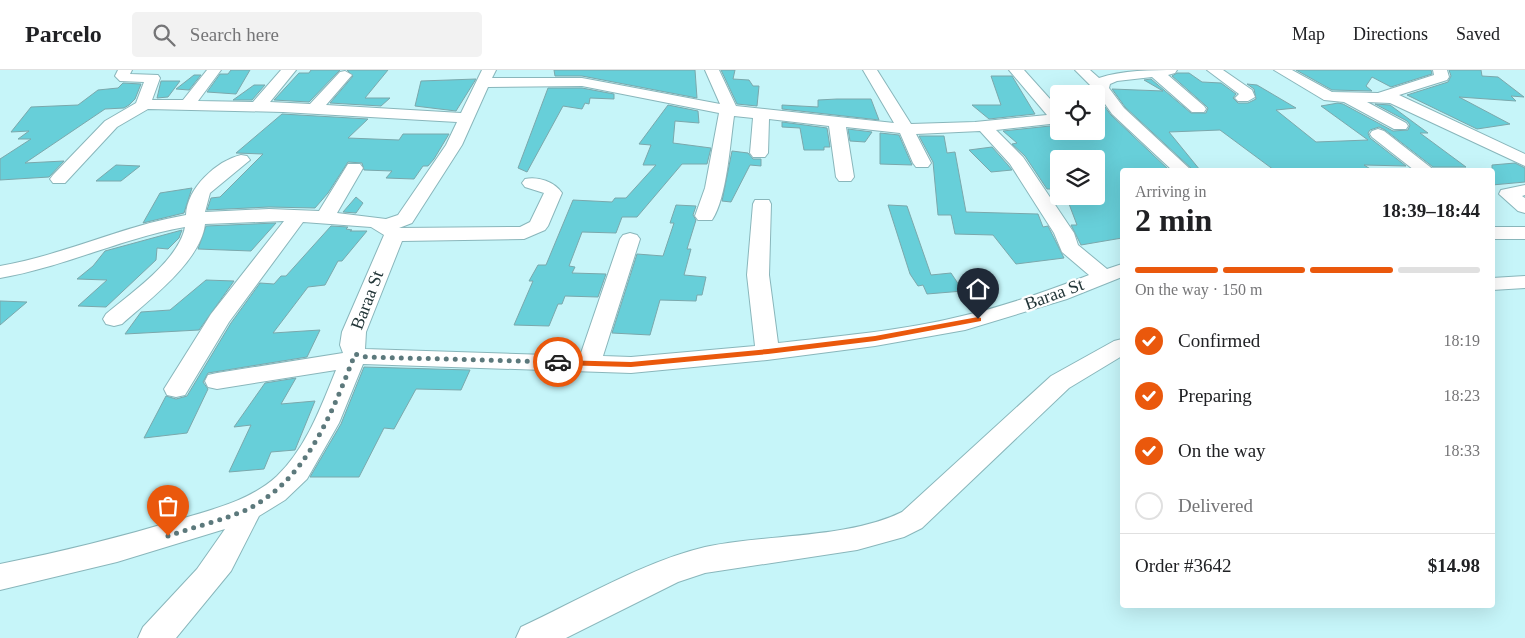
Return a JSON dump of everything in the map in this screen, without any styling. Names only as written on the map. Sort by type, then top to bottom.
[{"type":"street","points":[[125,70],[122,76],[125,78],[153,78],[143,102],[145,104]]},
{"type":"street","points":[[187,105],[214,70]]},
{"type":"street","points":[[258,106],[290,70]]},
{"type":"street","points":[[705,216],[714,188],[728,103],[712,70]]},
{"type":"street","points":[[870,70],[906,129],[922,163]]},
{"type":"street","points":[[1016,70],[1050,108]]},
{"type":"street","points":[[1082,70],[1098,85]]},
{"type":"street","points":[[1214,70],[1247,93],[1247,97],[1243,98]]},
{"type":"street","points":[[1280,70],[1325,96],[1382,97],[1399,100],[1525,161]]},
{"type":"street","points":[[1309,70],[1331,81],[1400,126]]},
{"type":"street","points":[[1382,97],[1400,89],[1442,77],[1440,70]]},
{"type":"street","points":[[1102,85],[1103,82],[1114,77],[1162,71],[1174,86],[1198,109]]},
{"type":"street","points":[[315,108],[345,75]]},
{"type":"street","points":[[389,230],[408,215],[454,145],[485,77],[582,82],[726,110],[906,129],[979,127],[1050,119]]},
{"type":"street","points":[[1105,98],[1111,112],[1180,168]]},
{"type":"street","points":[[59,179],[111,124],[145,104],[315,108],[465,118]]},
{"type":"street","points":[[961,112],[1017,162],[1064,234],[1069,248],[1113,273]]},
{"type":"street","points":[[759,153],[761,115]]},
{"type":"street","points":[[837,122],[845,177]]},
{"type":"street","points":[[1378,134],[1423,168]]},
{"type":"street","points":[[114,319],[153,285],[180,254],[193,234],[197,197],[203,189],[242,160]]},
{"type":"street","points":[[325,218],[354,168]]},
{"type":"street","points":[[0,272],[32,266],[151,228],[196,219],[237,215],[325,218],[389,230],[524,233],[538,226],[553,193],[549,188],[530,183]]},
{"type":"street","points":[[1525,190],[1508,194],[1525,207]]},
{"type":"street","points":[[762,204],[758,275],[768,352]]},
{"type":"street","points":[[176,390],[219,319],[246,286],[297,216]]},
{"type":"street","name":"Baraa St","points":[[389,230],[354,332],[352,345],[354,357],[631,364],[768,352],[875,339],[965,323],[1058,294],[1113,273]]},
{"type":"street","points":[[589,363],[630,239]]},
{"type":"street","points":[[1495,284],[1525,282]]},
{"type":"street","points":[[534,638],[668,572],[705,560],[857,538],[894,529],[912,520],[1060,382],[1120,347]]},
{"type":"street","points":[[217,381],[321,366],[354,357]]},
{"type":"street","points":[[0,576],[72,563],[152,541],[247,509],[284,485],[294,474],[309,452],[332,408],[354,357]]},
{"type":"street","points":[[155,638],[209,577],[239,532],[247,509]]},
{"type":"building","points":[[231,70],[250,70],[236,94],[207,92],[220,74],[228,74]]},
{"type":"building","points":[[311,70],[340,70],[309,102],[274,100],[299,73],[309,73]]},
{"type":"building","points":[[347,70],[388,70],[365,98],[390,98],[381,106],[330,103],[353,76]]},
{"type":"building","points":[[554,70],[695,70],[697,98],[582,76],[555,76]]},
{"type":"building","points":[[721,70],[735,70],[733,79],[749,80],[753,86],[759,86],[757,106],[737,104]]},
{"type":"building","points":[[1296,70],[1431,70],[1432,74],[1391,87],[1372,77],[1366,86],[1372,91],[1332,90]]},
{"type":"building","points":[[1449,70],[1481,70],[1482,76],[1498,77],[1524,97],[1511,96],[1516,101],[1459,97],[1510,124],[1477,129],[1407,95],[1448,82],[1451,76]]},
{"type":"building","points":[[1177,73],[1189,73],[1202,82],[1221,83],[1236,94],[1233,98],[1238,103],[1248,103],[1256,99],[1254,89],[1247,84],[1257,85],[1296,108],[1276,110],[1316,142],[1368,140],[1321,106],[1338,103],[1393,131],[1408,130],[1410,125],[1407,121],[1375,104],[1390,105],[1428,133],[1420,133],[1466,167],[1433,167],[1379,127],[1370,130],[1368,133],[1370,138],[1406,166],[1364,165],[1369,168],[1271,168],[1220,130],[1169,132],[1198,168],[1191,168],[1125,107],[1112,89],[1163,91],[1144,80],[1151,79],[1191,113],[1206,113],[1208,108],[1172,76]]},
{"type":"building","points":[[194,75],[201,75],[189,90],[176,89]]},
{"type":"building","points":[[991,76],[1012,76],[1035,114],[989,119],[972,105],[1001,105]]},
{"type":"building","points":[[476,79],[456,111],[415,106],[421,81]]},
{"type":"building","points":[[161,81],[180,81],[168,97],[157,98]]},
{"type":"building","points":[[123,83],[141,84],[135,99],[129,105],[124,108],[105,109],[25,163],[64,161],[49,177],[0,180],[0,159],[31,139],[18,139],[29,131],[11,132],[31,107],[78,105],[98,90],[118,88]]},
{"type":"building","points":[[254,85],[265,85],[252,100],[233,100]]},
{"type":"building","points":[[548,88],[582,88],[614,94],[614,99],[590,98],[589,104],[585,103],[582,109],[563,106],[527,172],[518,168]]},
{"type":"building","points":[[871,99],[879,120],[782,109],[782,105],[818,107],[818,100]]},
{"type":"building","points":[[668,105],[698,111],[699,123],[675,121],[673,143],[711,148],[707,164],[682,164],[637,217],[622,217],[616,233],[582,232],[569,266],[575,267],[572,273],[606,274],[598,297],[565,296],[562,304],[558,304],[549,326],[514,325],[533,281],[529,281],[538,265],[546,265],[573,200],[612,202],[615,198],[626,198],[656,165],[643,165],[651,145],[639,144]]},
{"type":"building","points":[[1105,107],[1167,168],[1120,168],[1120,238],[1081,245],[1071,225],[1077,225],[1069,205],[1105,205],[1105,150],[1050,150],[1050,189],[1047,189],[1025,156],[1012,144],[1017,143],[1003,131],[1050,126],[1050,140],[1105,140]]},
{"type":"building","points":[[282,114],[368,119],[348,138],[399,140],[403,134],[449,134],[434,159],[428,166],[423,166],[414,179],[386,178],[392,171],[364,170],[362,163],[348,162],[328,193],[315,208],[269,207],[207,210],[211,198],[220,197],[263,154],[236,153]]},
{"type":"building","points":[[782,122],[827,128],[830,147],[824,147],[824,150],[804,150],[800,128],[782,127]]},
{"type":"building","points":[[848,129],[872,132],[865,142],[850,141]]},
{"type":"building","points":[[880,133],[899,135],[912,165],[880,164]]},
{"type":"building","points":[[919,136],[944,136],[947,153],[955,152],[966,212],[1038,214],[1043,227],[1048,226],[1064,258],[1016,264],[993,235],[955,234],[951,215],[938,215],[933,162]]},
{"type":"building","points":[[992,147],[1012,170],[991,172],[969,150]]},
{"type":"building","points":[[732,151],[748,153],[753,159],[761,159],[761,166],[750,165],[731,202],[722,201]]},
{"type":"building","points":[[1515,163],[1525,168],[1525,182],[1495,185],[1495,168],[1492,168],[1492,165]]},
{"type":"building","points":[[116,165],[140,166],[121,181],[96,181]]},
{"type":"building","points":[[192,188],[184,213],[143,223],[160,193]]},
{"type":"building","points":[[356,197],[363,203],[356,213],[343,212]]},
{"type":"building","points":[[676,205],[696,206],[693,215],[696,220],[687,249],[691,249],[684,275],[706,277],[702,295],[697,295],[696,301],[660,300],[650,335],[612,333],[637,254],[663,256],[674,223],[670,223]]},
{"type":"building","points":[[888,205],[907,206],[931,275],[951,273],[963,291],[927,294],[923,285],[918,286],[910,274]]},
{"type":"building","points":[[276,223],[251,251],[198,249],[206,226]]},
{"type":"building","points":[[331,226],[348,227],[346,229],[352,230],[350,231],[367,231],[342,261],[338,261],[325,285],[308,287],[273,333],[320,330],[307,357],[208,373],[203,382],[208,389],[187,433],[144,438],[166,396],[176,399],[187,396],[231,323],[260,283],[274,284],[281,276],[286,276]]},
{"type":"building","points":[[182,230],[179,238],[168,249],[157,248],[156,260],[106,307],[78,306],[107,280],[77,279],[93,266],[105,251]]},
{"type":"building","points":[[206,280],[234,281],[199,330],[125,334],[141,312],[170,310]]},
{"type":"building","points":[[0,301],[27,302],[0,325]]},
{"type":"building","points":[[364,367],[470,370],[461,390],[416,389],[394,429],[384,428],[359,477],[310,477],[341,424]]},
{"type":"building","points":[[296,378],[281,404],[315,401],[295,450],[271,452],[264,469],[229,472],[251,425],[234,427],[265,383]]},
{"type":"way so far","points":[[168,536],[247,509],[284,485],[309,452],[332,408],[355,354],[366,357],[558,362]]},
{"type":"route","points":[[558,362],[653,363],[768,352],[875,339],[978,319]]}]
